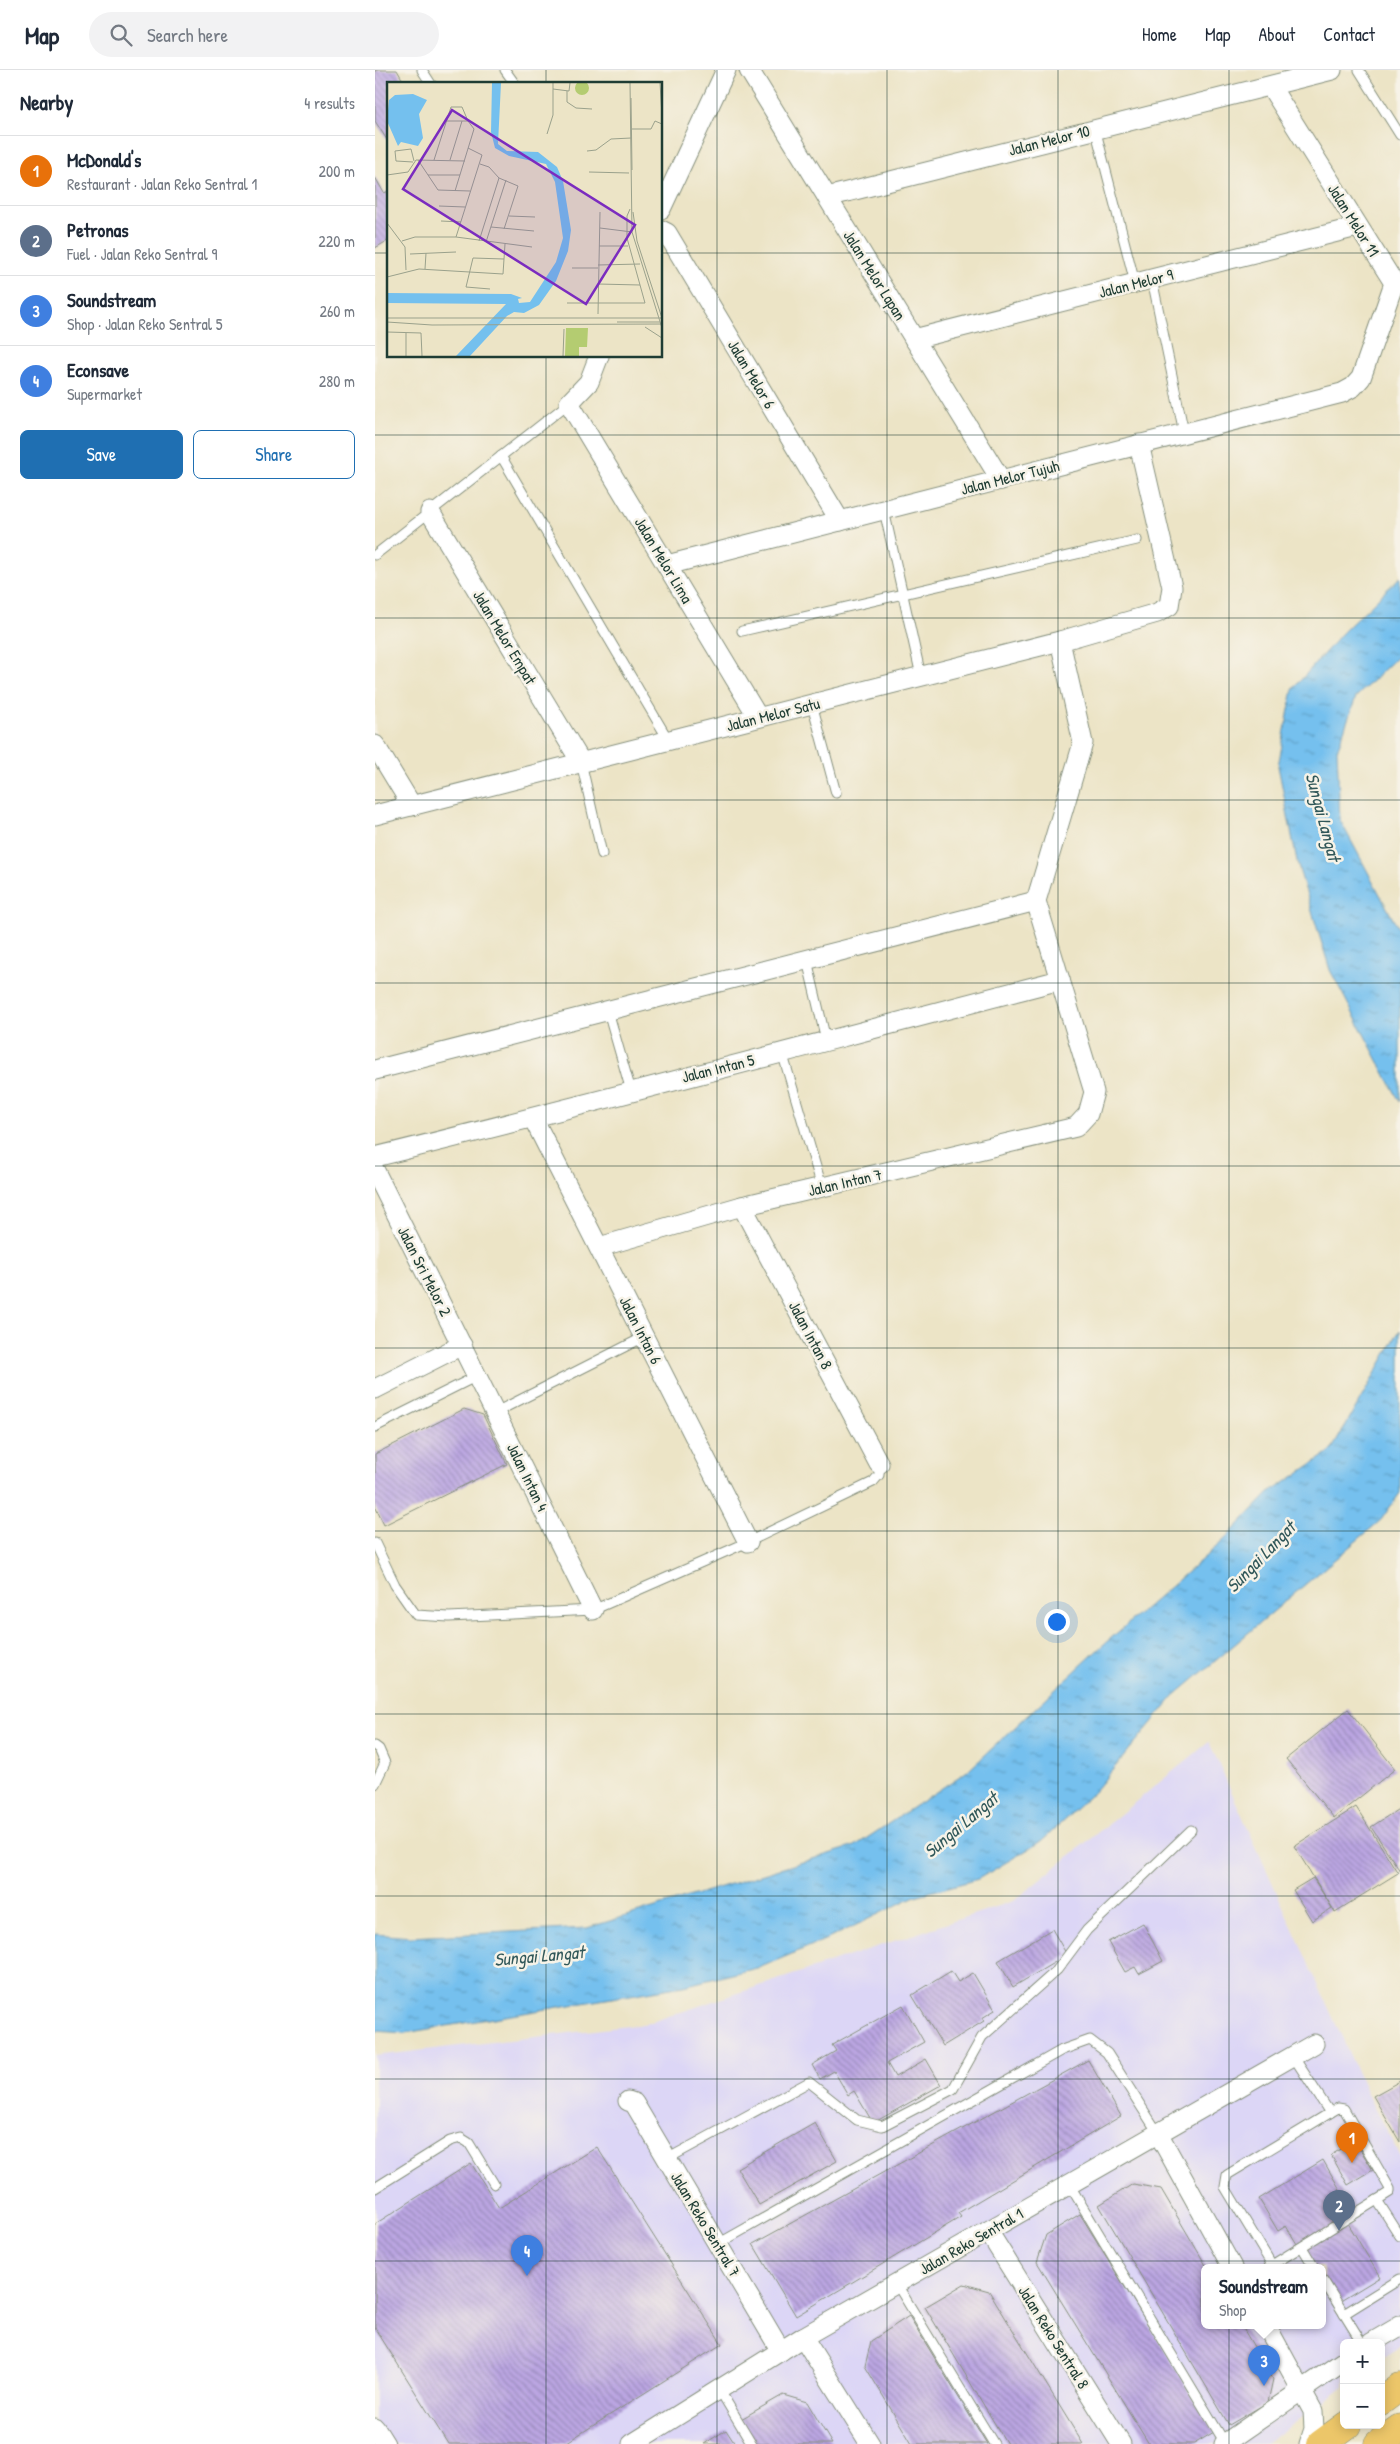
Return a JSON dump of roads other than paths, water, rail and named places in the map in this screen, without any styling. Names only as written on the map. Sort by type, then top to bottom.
[{"type":"main road","points":[[1385,2398],[1400,2388]]},
{"type":"main road","points":[[1321,2444],[1342,2429]]},
{"type":"street","points":[[663,206],[726,70]]},
{"type":"street","name":"Jalan Melor Lapan","points":[[749,70],[1001,480]]},
{"type":"street","name":"Jalan Melor 10","points":[[827,197],[1095,128],[1271,87],[1332,70]]},
{"type":"street","name":"Jalan Melor 11","points":[[1271,87],[1357,227],[1397,278],[1361,378],[1353,387]]},
{"type":"street","name":"Jalan Melor 9","points":[[915,339],[1357,227]]},
{"type":"street","name":"Jalan Melor 6","points":[[663,231],[667,233],[672,241],[840,521]]},
{"type":"street","points":[[569,403],[589,382],[598,358]]},
{"type":"street","name":"Jalan Melor Tujuh","points":[[667,565],[1342,393],[1353,387]]},
{"type":"street","name":"Jalan Melor Lima","points":[[569,403],[758,717]]},
{"type":"street","name":"Jalan Melor Satu","points":[[375,815],[1059,641],[1157,612],[1169,606],[1172,587],[1139,444]]},
{"type":"street","name":"Jalan Melor Empat","points":[[429,512],[581,762]]},
{"type":"street","points":[[1059,641],[1083,743],[1036,901],[1060,980]]},
{"type":"street","points":[[375,745],[412,806]]},
{"type":"street","points":[[375,1070],[1036,901]]},
{"type":"street","name":"Jalan Intan 5","points":[[375,1157],[533,1118],[1060,980]]},
{"type":"street","name":"Jalan Intan 7","points":[[599,1247],[742,1206],[1076,1127],[1088,1114],[1094,1092],[1060,980]]},
{"type":"street","name":"Jalan Intan 6","points":[[533,1118],[748,1542]]},
{"type":"street","name":"Jalan Sri Melor 2","points":[[375,1171],[462,1345]]},
{"type":"street","name":"Jalan Intan 8","points":[[742,1206],[879,1464]]},
{"type":"street","points":[[375,1389],[462,1345]]},
{"type":"street","name":"Jalan Intan 4","points":[[462,1345],[593,1610]]},
{"type":"street","name":"Jalan Reko Sentral 1","points":[[632,2444],[803,2337],[1314,2044]]},
{"type":"street","name":"Jalan Reko Sentral 7","points":[[628,2101],[634,2103],[781,2351]]},
{"type":"street","points":[[1158,2133],[1231,2264]]},
{"type":"street","name":"Jalan Reko Sentral 8","points":[[988,2231],[1121,2444]]},
{"type":"street","points":[[1378,2339],[1400,2326]]},
{"type":"street","points":[[1268,2329],[1303,2388],[1313,2411],[1314,2429],[1309,2444]]},
{"type":"street","points":[[803,2337],[870,2444]]},
{"type":"street","points":[[1224,2443],[1340,2363]]},
{"type":"street","points":[[375,2428],[385,2444]]},
{"type":"lane","points":[[422,70],[430,82]]},
{"type":"lane","points":[[505,70],[514,82]]},
{"type":"lane","points":[[1359,70],[1400,136]]},
{"type":"lane","points":[[1095,128],[1143,281],[1185,433]]},
{"type":"lane","points":[[375,555],[569,403]]},
{"type":"lane","points":[[501,456],[669,741]]},
{"type":"lane","points":[[884,510],[921,676]]},
{"type":"lane","points":[[742,632],[1137,540]]},
{"type":"lane","points":[[812,704],[836,793]]},
{"type":"lane","points":[[581,762],[602,854]]},
{"type":"lane","points":[[807,960],[826,1040]]},
{"type":"lane","points":[[608,1011],[631,1091]]},
{"type":"lane","points":[[782,1052],[822,1187]]},
{"type":"lane","points":[[496,1412],[644,1337]]},
{"type":"lane","points":[[375,1427],[477,1376]]},
{"type":"lane","points":[[375,1543],[395,1585],[416,1615],[449,1617],[593,1610],[748,1542],[873,1482],[879,1474],[879,1464]]},
{"type":"lane","points":[[375,1746],[379,1749],[385,1763],[375,1784]]},
{"type":"lane","points":[[667,2159],[809,2082],[857,2120],[882,2126],[953,2088],[982,2037],[1057,1970],[1087,1930],[1191,1830]]},
{"type":"lane","points":[[718,2244],[1062,2050],[1090,2040],[1107,2053],[1158,2133]]},
{"type":"lane","points":[[1293,2056],[1329,2114]]},
{"type":"lane","points":[[1270,2264],[1225,2187],[1227,2175],[1339,2108],[1344,2109],[1390,2188],[1390,2192],[1274,2264]]},
{"type":"lane","points":[[375,2188],[450,2142],[461,2138],[469,2144],[494,2184]]},
{"type":"lane","points":[[1069,2184],[1224,2443]]},
{"type":"lane","points":[[1377,2200],[1400,2236]]},
{"type":"lane","points":[[1302,2247],[1313,2264]]},
{"type":"lane","points":[[1344,2314],[1400,2279]]},
{"type":"lane","points":[[896,2283],[994,2444]]},
{"type":"lane","points":[[1326,2285],[1360,2339]]},
{"type":"lane","points":[[719,2389],[752,2444]]},
{"type":"water","name":"Sungai Langat","points":[[1400,577],[1400,654],[1356,697],[1337,750],[1340,820],[1400,932],[1400,1102],[1330,970],[1298,866],[1278,766],[1293,689],[1343,632]]},
{"type":"water","name":"Sungai Langat","points":[[1400,1330],[1400,1493],[1381,1520],[1174,1696],[1095,1791],[1042,1841],[978,1879],[915,1896],[834,1936],[761,1967],[683,1986],[405,2033],[375,2031],[375,1934],[411,1937],[587,1928],[855,1846],[969,1770],[1103,1645],[1222,1542],[1268,1494],[1331,1451]]},
{"type":"place","name":"McDonald's","points":[[1352,2163]]},
{"type":"place","name":"Petronas","points":[[1339,2231]]},
{"type":"place","name":"Econsave","points":[[527,2276]]},
{"type":"place","name":"Soundstream","points":[[1264,2386]]}]
